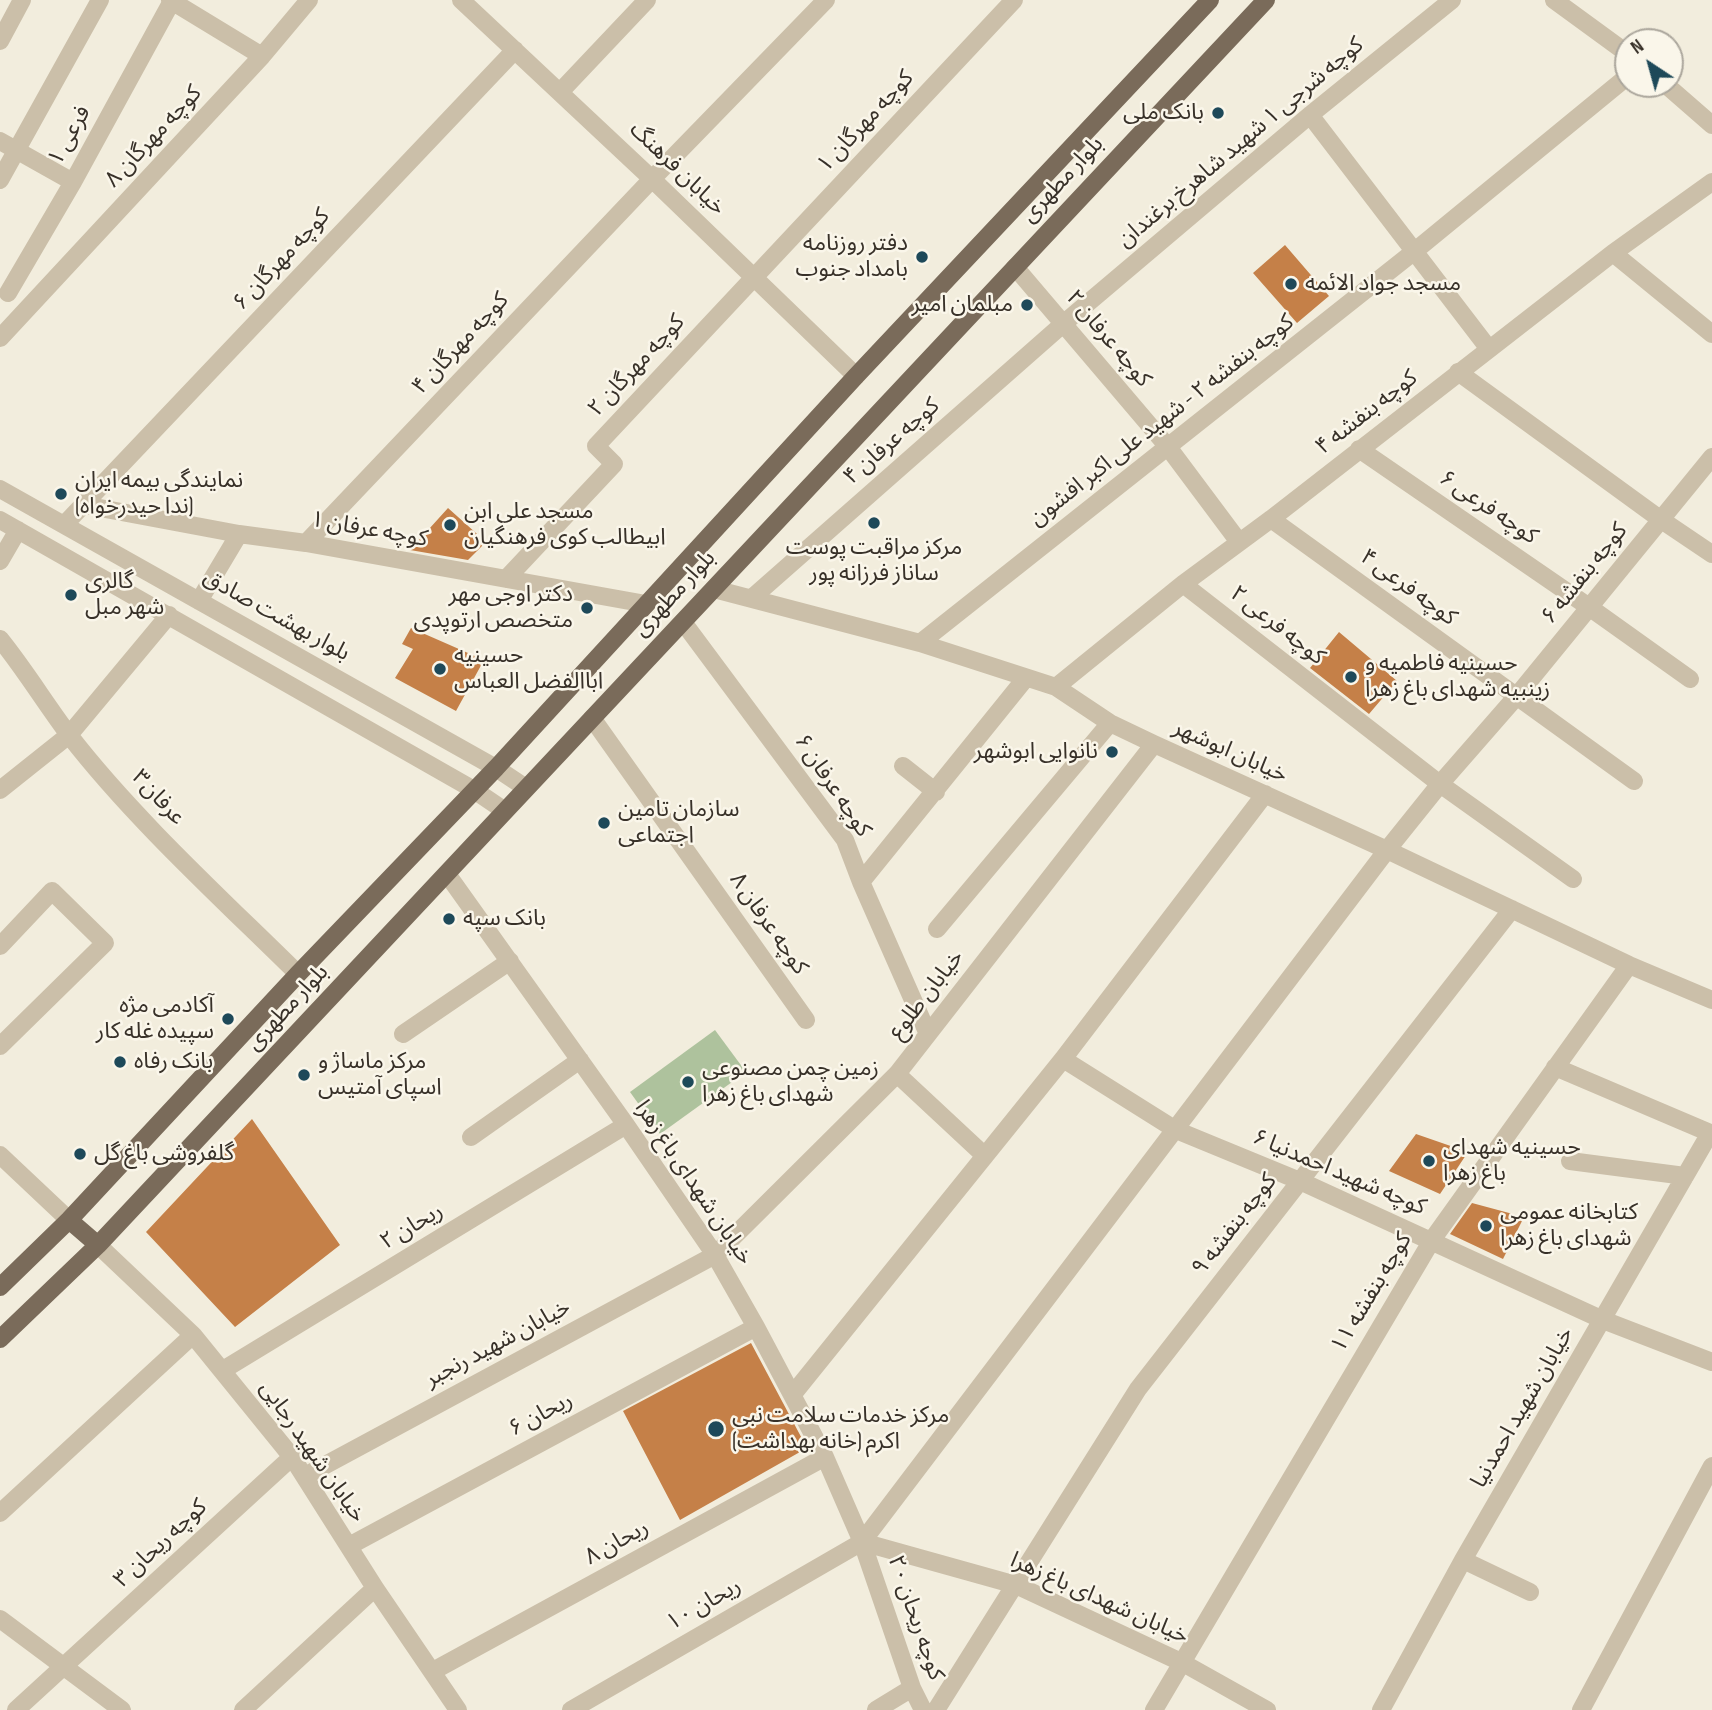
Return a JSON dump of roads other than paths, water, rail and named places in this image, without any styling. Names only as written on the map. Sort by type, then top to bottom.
[{"type":"main road","name":"بلوار مطهری","points":[[0,1287],[69,1220],[298,974],[496,768],[856,376],[1210,0]]},
{"type":"main road","name":"بلوار مطهری","points":[[0,1339],[98,1245],[1266,0]]},
{"type":"main road","points":[[69,1220],[98,1245]]},
{"type":"street","points":[[0,41],[22,0]]},
{"type":"street","points":[[0,180],[100,0]]},
{"type":"street","name":"کوچه مهرگان ۸","points":[[0,338],[262,56],[309,0]]},
{"type":"street","points":[[560,92],[647,0]]},
{"type":"street","name":"کوچه مهرگان ۴","points":[[306,543],[826,0]]},
{"type":"street","name":"کوچه مهرگان ۱","points":[[753,278],[1014,0]]},
{"type":"street","name":"کوچه شرجی ۱ شهید شاهرخ برغندان","points":[[1063,324],[1310,115],[1451,0]]},
{"type":"street","points":[[1554,0],[1614,44]]},
{"type":"street","points":[[171,1],[262,56]]},
{"type":"street","name":"فرعی ۱","points":[[4,290],[73,182],[171,1]]},
{"type":"street","name":"خیابان فرهنگ","points":[[462,1],[856,376]]},
{"type":"street","name":"کوچه مهرگان ۶","points":[[64,525],[515,50]]},
{"type":"street","name":"کوچه بنفشه ۲ - شهید علی اکبر افشون","points":[[920,643],[1416,250],[1614,87]]},
{"type":"street","points":[[1681,98],[1712,125]]},
{"type":"street","points":[[1310,115],[1416,250],[1489,349]]},
{"type":"street","points":[[0,141],[73,182]]},
{"type":"street","name":"کوچه بنفشه ۴","points":[[1056,687],[1183,584],[1271,519],[1458,372],[1613,253],[1712,182]]},
{"type":"street","points":[[1613,253],[1712,334]]},
{"type":"street","name":"کوچه عرفان ۲","points":[[1015,267],[1168,447],[1239,542]]},
{"type":"street","name":"کوچه مهرگان ۲","points":[[506,579],[614,464],[596,446],[753,278]]},
{"type":"street","points":[[4,290],[31,305]]},
{"type":"street","name":"کوچه عرفان ۴","points":[[753,597],[1063,324]]},
{"type":"street","points":[[1458,372],[1712,554]]},
{"type":"street","name":"کوچه فرعی ۶","points":[[1359,449],[1690,679]]},
{"type":"street","name":"کوچه بنفشه ۶","points":[[862,1542],[1387,850],[1712,457]]},
{"type":"street","name":"بلوار بهشت صادق","points":[[0,489],[496,768],[526,788]]},
{"type":"street","name":"کوچه عرفان ۱","points":[[84,505],[646,604]]},
{"type":"street","name":"کوچه فرعی ۴","points":[[1271,519],[1634,781]]},
{"type":"street","points":[[0,520],[474,790],[505,811]]},
{"type":"street","points":[[0,561],[18,530]]},
{"type":"street","points":[[200,601],[239,534]]},
{"type":"street","name":"کوچه فرعی ۲","points":[[1183,584],[1440,784],[1573,878]]},
{"type":"street","name":"خیابان ابوشهر","points":[[714,589],[753,597],[920,643],[1056,687],[1110,723],[1154,744],[1387,850],[1629,965],[1712,1000]]},
{"type":"street","points":[[0,790],[69,735],[169,615]]},
{"type":"street","name":"کوچه عرفان ۶","points":[[683,622],[845,840],[928,1034]]},
{"type":"street","name":"عرفان۳","points":[[0,639],[24,668],[69,735],[138,814],[298,974]]},
{"type":"street","points":[[251,663],[265,639]]},
{"type":"street","points":[[861,882],[1025,679]]},
{"type":"street","name":"کوچه عرفان ۸","points":[[592,718],[806,1020]]},
{"type":"street","points":[[937,929],[1110,723]]},
{"type":"street","name":"خیابان طلوع","points":[[715,1255],[897,1074],[1154,744]]},
{"type":"street","points":[[903,765],[936,792]]},
{"type":"street","points":[[793,1394],[1063,1059],[1265,794]]},
{"type":"street","name":"خیابان شهدای باغ‌ زهرا","points":[[447,874],[715,1255],[793,1394],[825,1457],[862,1542]]},
{"type":"street","points":[[0,946],[52,891],[105,943],[0,1046]]},
{"type":"street","name":"کوچه بنفشه ۹","points":[[936,1710],[1138,1389],[1512,909]]},
{"type":"street","points":[[403,1034],[510,961]]},
{"type":"street","name":"کوچه بنفشه ۱۱","points":[[1154,1710],[1432,1240],[1629,965]]},
{"type":"street","name":"کوچه شهید احمدنیا ۶","points":[[1063,1059],[1176,1130],[1300,1181],[1603,1320],[1712,1362]]},
{"type":"street","points":[[471,1137],[580,1060]]},
{"type":"street","points":[[1555,1067],[1710,1133]]},
{"type":"street","points":[[897,1074],[985,1156]]},
{"type":"street","name":"ریحان ۲","points":[[223,1370],[626,1125]]},
{"type":"street","name":"خیابان شهید احمدنیا","points":[[1381,1710],[1463,1560],[1710,1133]]},
{"type":"street","points":[[0,1155],[69,1220]]},
{"type":"street","points":[[1570,1161],[1685,1176]]},
{"type":"street","name":"خیابان شهید رجایی","points":[[98,1245],[193,1335],[292,1457],[375,1588],[458,1710]]},
{"type":"street","name":"خیابان شهید رنجبر","points":[[305,1476],[715,1255]]},
{"type":"street","name":"ریحان ۶","points":[[349,1546],[756,1327]]},
{"type":"street","points":[[0,1513],[193,1335]]},
{"type":"street","name":"کوچه ریحان ۳","points":[[16,1710],[292,1457]]},
{"type":"street","name":"ریحان ۸","points":[[433,1671],[825,1457]]},
{"type":"street","points":[[1581,1710],[1712,1466]]},
{"type":"street","name":"خیابان شهدای باغ زهرا","points":[[862,1542],[1016,1585],[1183,1663],[1267,1710]]},
{"type":"street","name":"کوچه ریحان ۲۰","points":[[862,1542],[912,1688],[923,1710]]},
{"type":"street","name":"ریحان ۱۰","points":[[571,1710],[862,1542]]},
{"type":"street","points":[[1463,1560],[1530,1592]]},
{"type":"street","points":[[243,1710],[375,1588]]},
{"type":"street","points":[[0,1619],[122,1710]]},
{"type":"street","points":[[876,1710],[912,1688]]},
{"type":"place","name":"بانک ملی","points":[[1218,113]]},
{"type":"place","name":"دفتر روزنامه بامداد جنوب","points":[[922,257]]},
{"type":"place","name":"مسجد جواد الائمه","points":[[1291,284]]},
{"type":"place","name":"مبلمان امیر","points":[[1027,305]]},
{"type":"place","name":"نمایندگی بیمه ایران (ندا حیدرخواه)","points":[[61,494]]},
{"type":"place","name":"مرکز مراقبت پوست ساناز فرزانه پور","points":[[874,523]]},
{"type":"place","name":"مسجد علی ابن ابیطالب کوی فرهنگیان","points":[[450,525]]},
{"type":"place","name":"گالری شهر مبل","points":[[71,595]]},
{"type":"place","name":"دکتر اوجی مهر متخصص ارتوپدی","points":[[587,608]]},
{"type":"place","name":"حسینیه اباالفضل العباس","points":[[440,669]]},
{"type":"place","name":"حسینیه فاطمیه و زینبیه شهدای باغ زهرا","points":[[1351,677]]},
{"type":"place","name":"نانوایی ابوشهر","points":[[1112,752]]},
{"type":"place","name":"سازمان تامین اجتماعی","points":[[604,823]]},
{"type":"place","name":"بانک سپه","points":[[449,919]]},
{"type":"place","name":"آکادمی مژه سپیده غله کار","points":[[228,1019]]},
{"type":"place","name":"بانک رفاه","points":[[120,1062]]},
{"type":"place","name":"مرکز ماساژ و اسپای آمتیس","points":[[304,1075]]},
{"type":"place","name":"زمین چمن مصنوعی شهدای باغ زهرا","points":[[688,1082]]},
{"type":"place","name":"گلفروشی باغ گل","points":[[80,1154]]},
{"type":"place","name":"حسینیه شهدای باغ زهرا","points":[[1429,1161]]},
{"type":"place","name":"کتابخانه عمومی شهدای باغ زهرا","points":[[1486,1226]]},
{"type":"place","name":"مرکز خدمات سلامت نبی اکرم (خانه بهداشت)","points":[[716,1429]]}]
